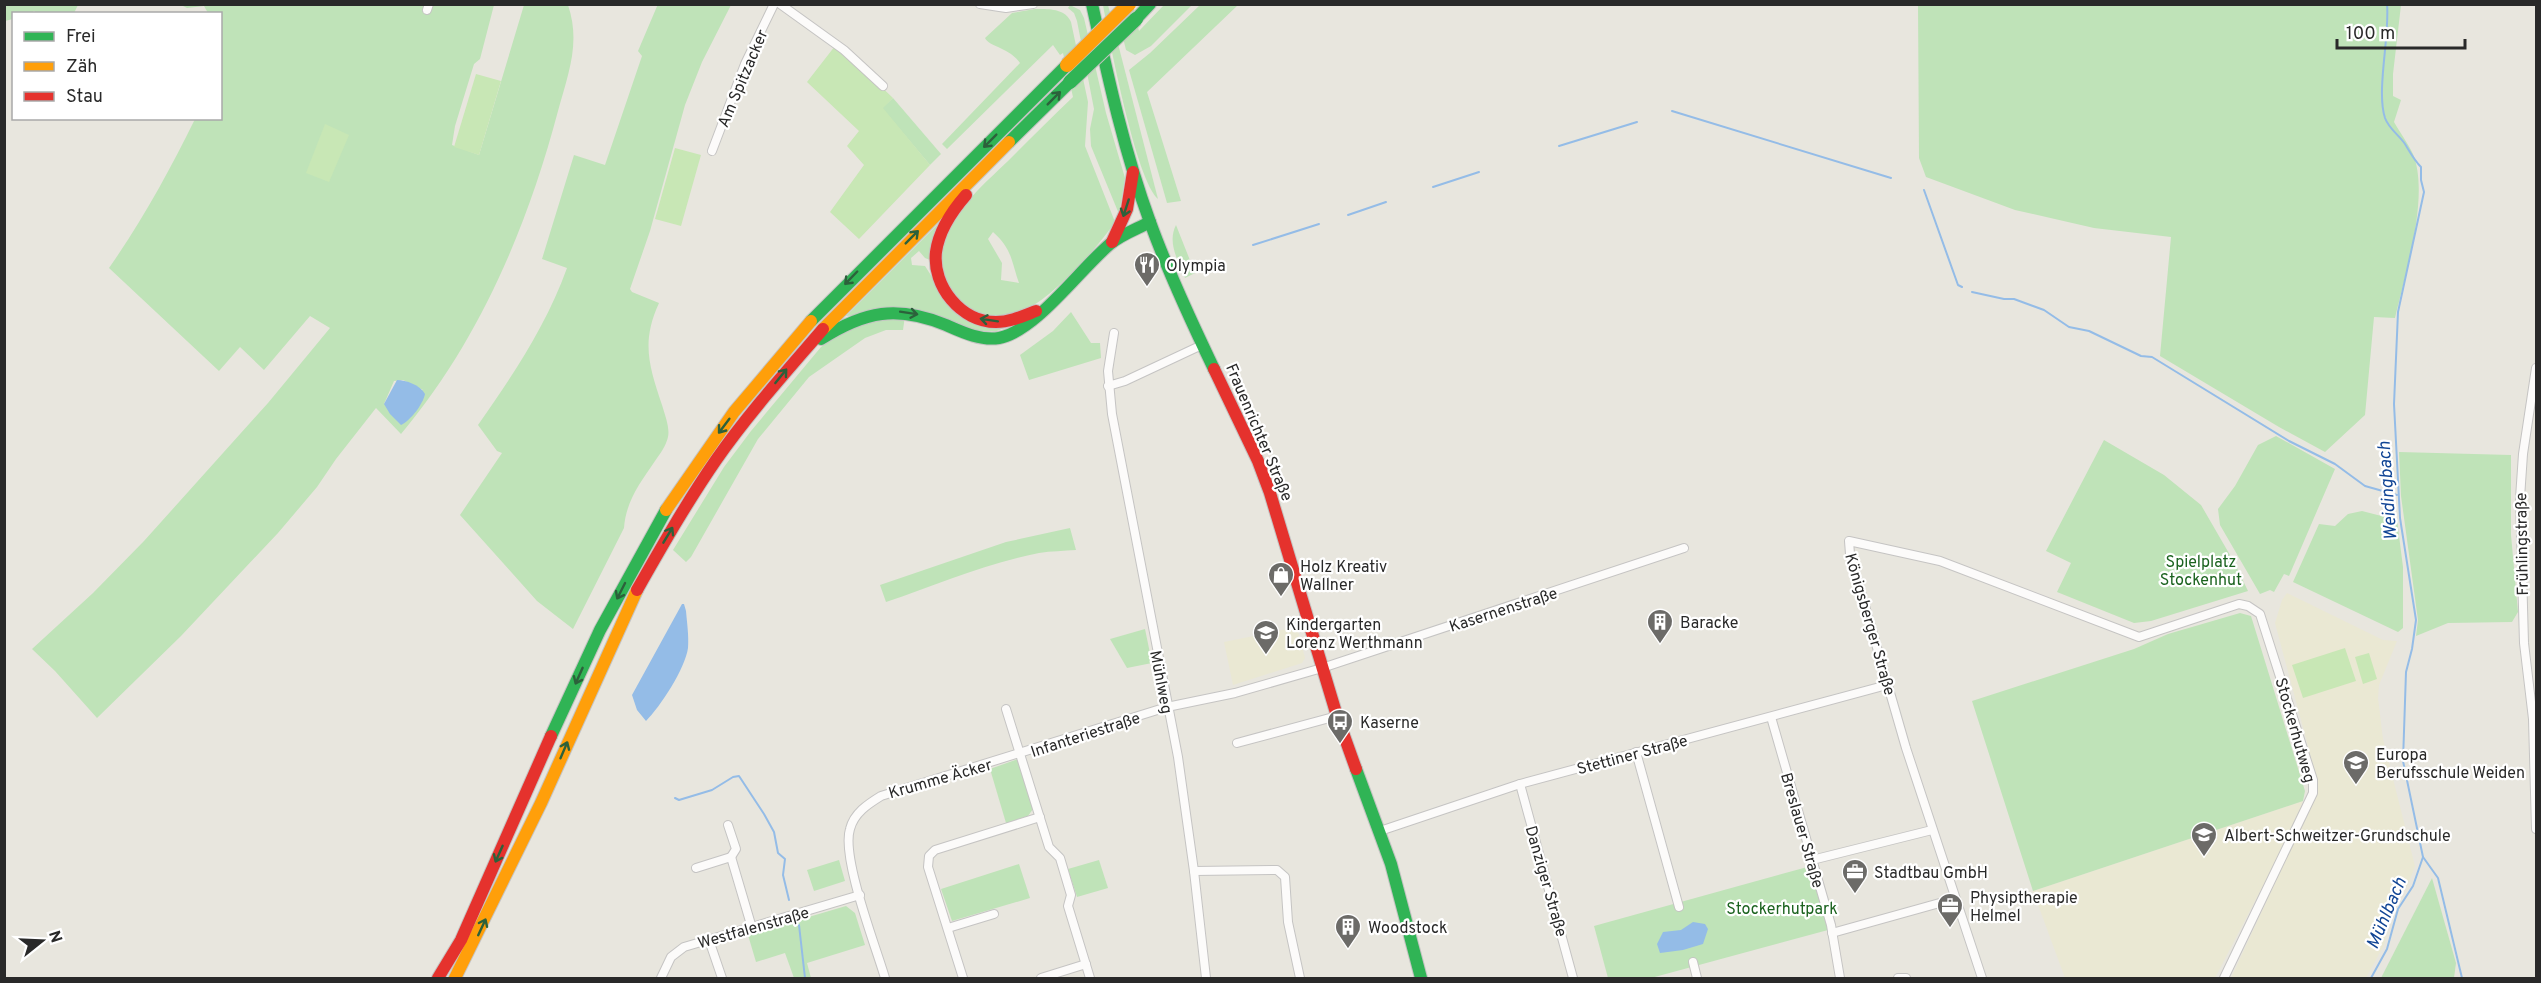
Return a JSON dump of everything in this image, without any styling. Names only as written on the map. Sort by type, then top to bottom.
[{"type":"main road","name":"Frauenrichter Straße","points":[[1092,4],[1133,172],[1171,273],[1258,461],[1270,493],[1322,668],[1380,831],[1407,918],[1421,978]]},
{"type":"main road","points":[[438,978],[461,940],[585,662],[624,585],[655,529],[705,452],[789,344],[827,303],[1130,4]]},
{"type":"main road","points":[[455,978],[541,803],[628,604],[716,460],[799,354],[883,266],[1150,4]]},
{"type":"main road","points":[[1008,144],[950,217],[936,253],[938,278],[952,301],[976,318],[1004,322],[1044,307]]},
{"type":"main road","points":[[1112,242],[1127,209],[1133,172]]},
{"type":"main road","points":[[799,354],[843,323],[871,314],[891,311],[918,315],[968,334],[1000,338],[1027,326],[1112,242],[1150,222]]},
{"type":"street","name":"Am Spitzacker","points":[[712,152],[745,64],[774,4]]},
{"type":"street","points":[[780,4],[844,50],[882,86]]},
{"type":"street","points":[[980,4],[1006,8],[1034,4]]},
{"type":"street","name":"Mühlweg","points":[[1114,333],[1108,386],[1178,757],[1206,978]]},
{"type":"street","points":[[1108,386],[1125,381],[1204,344]]},
{"type":"street","name":"Frühlingstraße","points":[[2536,368],[2523,454],[2520,498],[2522,610],[2533,719],[2536,829]]},
{"type":"street","name":"Königsberger Straße","points":[[1982,978],[1954,899],[1887,684],[1850,554],[1849,541],[1940,561],[2139,637],[2239,604],[2255,610]]},
{"type":"street","name":"Kasernenstraße","points":[[1322,668],[1684,548]]},
{"type":"street","name":"Stockerhutweg","points":[[2224,978],[2313,793],[2313,780],[2264,622],[2255,610]]},
{"type":"street","name":"Infanteriestraße","points":[[1021,754],[1167,707],[1235,693],[1322,668]]},
{"type":"street","name":"Stettiner Straße","points":[[1380,831],[1520,784],[1887,684]]},
{"type":"street","points":[[1006,709],[1049,847],[1060,858],[1071,895],[1068,906],[1090,978]]},
{"type":"street","points":[[1237,743],[1338,716]]},
{"type":"street","name":"Breslauer Straße","points":[[1771,717],[1832,933],[1840,978]]},
{"type":"street","points":[[1636,752],[1679,907]]},
{"type":"street","name":"Krumme Äcker","points":[[885,978],[850,857],[849,831],[866,805],[880,796],[1021,754]]},
{"type":"street","name":"Danziger Straße","points":[[1520,784],[1573,978]]},
{"type":"street","points":[[963,978],[928,867],[929,856],[935,850],[1040,817]]},
{"type":"street","points":[[696,868],[731,857],[736,849],[728,825]]},
{"type":"street","points":[[1812,860],[1932,830]]},
{"type":"street","points":[[731,857],[752,928]]},
{"type":"street","points":[[1194,871],[1277,870],[1285,877],[1288,922],[1300,978]]},
{"type":"street","name":"Westfalenstraße","points":[[661,978],[668,962],[684,947],[860,895]]},
{"type":"street","points":[[1832,933],[1954,899]]},
{"type":"street","points":[[948,928],[994,914]]},
{"type":"street","points":[[709,940],[722,978]]},
{"type":"street","points":[[1693,962],[1697,978]]},
{"type":"street","points":[[1041,978],[1086,964]]},
{"type":"street","points":[[1898,978],[1906,978]]},
{"type":"shaded area","name":"Europa Berufsschule Weiden","points":[[2287,593],[2383,640],[2397,641],[2379,685],[2378,698],[2383,739],[2415,866],[2408,885],[2394,906],[2384,945],[2366,978],[2231,978],[2316,795],[2315,772],[2275,623],[2282,600]]},
{"type":"shaded area","name":"Kindergarten Lorenz Werthmann","points":[[1297,627],[1305,658],[1302,663],[1233,685],[1224,642]]},
{"type":"shaded area","name":"Albert-Schweitzer-Grundschule","points":[[2303,801],[2294,826],[2215,978],[2065,978],[2033,891]]},
{"type":"green space","points":[[5,4],[78,5],[74,12],[12,12],[12,19],[5,21]]},
{"type":"green space","points":[[658,4],[731,5],[702,62],[685,105],[650,231],[630,289],[632,292],[659,303],[650,330],[649,354],[667,421],[668,437],[663,450],[635,493],[625,518],[624,528],[573,629],[537,601],[460,515],[502,453],[497,451],[478,425],[539,330],[567,268],[542,259],[574,155],[605,165],[642,56],[638,51]]},
{"type":"green space","points":[[181,5],[494,5],[480,59],[474,64],[455,126],[452,145],[479,155],[524,5],[568,5],[573,32],[572,58],[546,155],[515,240],[477,322],[429,398],[401,434],[376,408],[317,487],[278,533],[181,636],[97,718],[32,649],[93,593],[144,541],[268,403],[330,328],[310,316],[264,370],[240,347],[219,371],[109,268],[155,195],[194,120],[222,120],[222,12],[207,12],[204,6],[187,8]],"holes":[[[403,380],[423,390],[384,404],[394,381]]]},
{"type":"green space","points":[[1070,5],[1080,10],[1084,18],[1106,113],[1125,178],[1119,214],[1091,146],[1090,129],[1094,109],[1077,21],[1074,13],[1068,8]]},
{"type":"green space","points":[[1103,5],[1108,5],[1158,199],[1141,166],[1124,108]]},
{"type":"green space","points":[[1115,5],[1132,5],[1139,31],[1164,5],[1192,5],[1151,46],[1135,55],[1126,50]]},
{"type":"green space","points":[[1200,5],[1238,5],[1147,92],[1181,201],[1167,203],[1129,70]]},
{"type":"green space","points":[[1918,5],[2401,5],[2393,74],[2393,96],[2401,100],[2394,122],[2413,154],[2418,171],[2419,191],[2410,258],[2395,318],[2374,317],[2365,415],[2325,452],[2160,356],[2171,237],[2094,228],[2015,210],[1926,177],[1919,158]]},
{"type":"green space","points":[[1051,9],[1065,14],[1071,22],[1088,102],[1085,146],[1115,222],[1099,244],[1050,293],[1024,310],[993,316],[968,307],[951,288],[942,264],[945,238],[950,226],[972,196],[1073,97],[1063,53],[1060,55],[1053,45],[947,149],[942,144],[1020,63],[985,38],[1012,13]],"holes":[[[993,232],[1010,255],[1019,283],[1001,280],[1002,263],[988,239]]]},
{"type":"green space","points":[[835,46],[849,56],[893,98],[883,108],[930,165],[859,239],[830,212],[864,165],[847,146],[859,131],[807,82]]},
{"type":"green space","points":[[476,74],[501,81],[479,155],[454,147]]},
{"type":"green space","points":[[893,98],[941,154],[930,165],[882,108]]},
{"type":"green space","points":[[325,124],[349,135],[329,182],[306,173]]},
{"type":"green space","points":[[675,148],[701,155],[681,226],[655,219]]},
{"type":"green space","points":[[943,219],[930,260],[919,251],[911,258],[912,265],[925,266],[951,307],[1018,322],[997,331],[979,331],[923,311],[846,316]]},
{"type":"green space","points":[[1176,225],[1195,273],[1185,278],[1173,245]]},
{"type":"green space","points":[[1071,312],[1091,343],[1100,343],[1101,358],[1029,380],[1020,355],[1053,331]]},
{"type":"green space","points":[[905,316],[903,330],[886,330],[865,338],[809,377],[758,439],[691,557],[686,562],[673,550],[724,467],[821,347],[849,325]]},
{"type":"green space","points":[[2276,436],[2335,469],[2289,576],[2284,574],[2274,592],[2270,590],[2260,594],[2220,525],[2218,509],[2235,486],[2258,445]]},
{"type":"green space","name":"Spielplatz Stockenhut","points":[[2104,440],[2164,475],[2201,505],[2248,591],[2151,621],[2134,623],[2057,592],[2071,563],[2046,551]]},
{"type":"green space","points":[[2399,452],[2511,455],[2511,535],[2518,612],[2512,622],[2448,623],[2416,636],[2418,620],[2401,496]]},
{"type":"green space","points":[[2362,511],[2397,520],[2403,567],[2403,628],[2398,632],[2293,582],[2319,524],[2335,526],[2348,514]]},
{"type":"green space","points":[[1070,528],[1076,550],[1039,553],[1000,562],[886,602],[880,585],[1006,542]]},
{"type":"green space","points":[[2240,613],[2251,616],[2305,791],[2303,801],[2033,891],[1972,701],[2134,649],[2168,634]]},
{"type":"green space","points":[[1145,629],[1152,663],[1127,668],[1110,639]]},
{"type":"green space","points":[[2345,648],[2356,681],[2303,698],[2292,665]]},
{"type":"green space","points":[[2369,653],[2377,679],[2363,684],[2355,657]]},
{"type":"green space","points":[[1018,759],[1033,809],[1028,816],[1006,823],[990,769]]},
{"type":"green space","points":[[839,860],[845,881],[814,891],[807,870]]},
{"type":"green space","points":[[1099,860],[1108,888],[1077,897],[1068,869]]},
{"type":"green space","points":[[1019,864],[1030,898],[952,921],[941,889]]},
{"type":"green space","name":"Stockerhutpark","points":[[1811,866],[1828,930],[1651,978],[1608,978],[1594,926]]},
{"type":"green space","points":[[2432,878],[2456,963],[2454,978],[2381,978]]},
{"type":"green space","points":[[846,906],[855,913],[865,945],[807,963],[811,978],[794,978],[785,953],[756,962],[748,935]]},
{"type":"water","points":[[397,380],[420,388],[425,394],[416,411],[401,425],[384,404]]},
{"type":"water","points":[[682,604],[686,611],[688,630],[686,657],[671,687],[646,721],[637,710],[632,695]]},
{"type":"water","points":[[1693,922],[1705,924],[1708,929],[1703,944],[1660,953],[1657,944],[1663,932],[1681,930]]},
{"type":"waterway","name":"Weidingbach","points":[[2387,4],[2387,32],[2382,79],[2385,118],[2421,167],[2424,192],[2398,312],[2394,404],[2400,518],[2416,620],[2406,672],[2403,761],[2423,857],[2438,878],[2462,978]]},
{"type":"waterway","points":[[1672,111],[1891,178]]},
{"type":"waterway","points":[[1559,146],[1637,122]]},
{"type":"waterway","points":[[1433,187],[1479,172]]},
{"type":"waterway","points":[[1924,190],[1958,285],[1962,287]]},
{"type":"waterway","points":[[1348,215],[1386,202]]},
{"type":"waterway","points":[[1253,245],[1319,224]]},
{"type":"waterway","points":[[1972,292],[2014,299],[2044,310],[2069,327],[2089,331],[2141,356],[2152,357],[2289,441],[2335,464],[2365,486],[2397,495]]},
{"type":"waterway","points":[[675,798],[679,800],[712,790],[733,777],[739,776],[774,832],[778,853],[785,859],[783,875],[789,900]]},
{"type":"waterway","name":"Mühlbach","points":[[2371,978],[2387,949],[2398,909],[2413,886],[2423,857]]},
{"type":"waterway","points":[[799,925],[805,978]]},
{"type":"traffic: fast","points":[[1092,4],[1117,114],[1141,195],[1172,278],[1214,369]]},
{"type":"traffic: fast","points":[[1136,19],[1150,4]]},
{"type":"traffic: fast","points":[[1070,82],[1136,19]]},
{"type":"traffic: fast","points":[[811,321],[1067,65]]},
{"type":"traffic: fast","points":[[1009,142],[1070,82]]},
{"type":"traffic: fast","points":[[821,339],[852,322],[867,317],[897,313],[928,319],[979,337],[999,338],[1028,324],[1110,244],[1150,222]]},
{"type":"traffic: fast","points":[[551,736],[600,630],[666,510]]},
{"type":"traffic: fast","points":[[1356,769],[1391,864],[1421,978]]},
{"type":"traffic: slow","points":[[1067,65],[1129,4]]},
{"type":"traffic: slow","points":[[823,329],[1009,142]]},
{"type":"traffic: slow","points":[[666,510],[734,412],[811,321]]},
{"type":"traffic: slow","points":[[455,978],[541,803],[637,590]]},
{"type":"traffic: jam","points":[[1112,242],[1127,209],[1133,172]]},
{"type":"traffic: jam","points":[[966,195],[947,221],[936,252],[936,265],[944,289],[961,309],[983,320],[1006,321],[1036,311]]},
{"type":"traffic: jam","points":[[637,590],[685,508],[728,443],[823,329]]},
{"type":"traffic: jam","points":[[1214,369],[1258,461],[1270,493],[1337,716],[1356,769]]},
{"type":"traffic: jam","points":[[438,978],[461,940],[551,736]]},
{"type":"place","name":"Olympia","points":[[1147,288]]},
{"type":"place","name":"Holz Kreativ Wallner","points":[[1281,598]]},
{"type":"place","name":"Baracke","points":[[1660,645]]},
{"type":"place","name":"Kindergarten Lorenz Werthmann","points":[[1266,656]]},
{"type":"place","name":"Kaserne","points":[[1340,745]]},
{"type":"place","name":"Europa Berufsschule Weiden","points":[[2356,786]]},
{"type":"place","name":"Albert-Schweitzer-Grundschule","points":[[2204,858]]},
{"type":"place","name":"Stadtbau GmbH","points":[[1855,895]]},
{"type":"place","name":"Physiptherapie Helmel","points":[[1950,929]]},
{"type":"place","name":"Woodstock","points":[[1348,950]]}]
